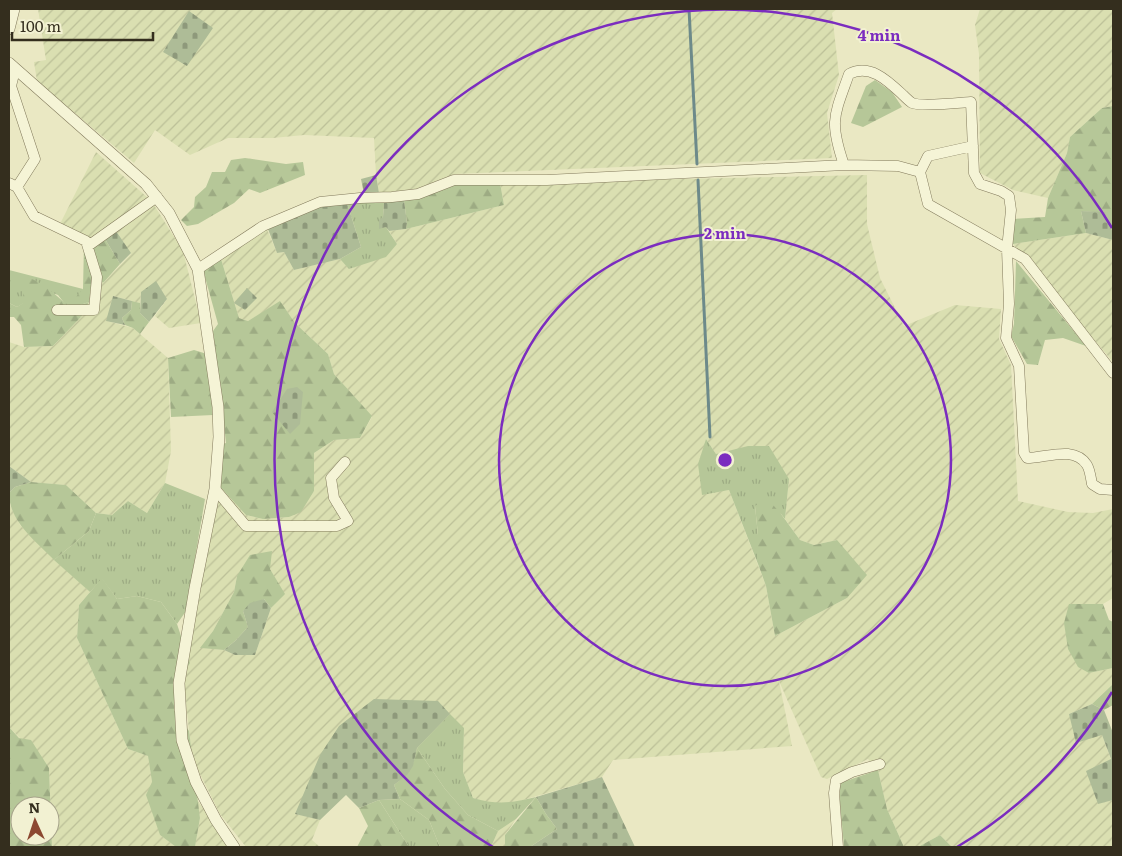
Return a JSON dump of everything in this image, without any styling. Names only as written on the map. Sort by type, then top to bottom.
[{"type":"street","points":[[9,29],[14,9]]},
{"type":"street","points":[[12,67],[11,86],[35,159],[13,185],[34,216],[86,241],[97,277],[94,310],[57,310]]},
{"type":"street","points":[[12,67],[146,184],[169,213],[198,269],[218,407],[219,437],[215,488],[195,588],[179,683],[182,740],[196,782],[216,820],[234,847]]},
{"type":"street","points":[[844,165],[837,145],[834,126],[836,110],[849,74],[855,71],[873,71],[893,85],[912,103],[971,102],[974,173],[980,184],[1001,190],[1009,196],[1011,210],[1007,249],[1009,283],[1006,338],[1019,366],[1024,454],[1027,458],[1061,454],[1078,456],[1088,466],[1092,484],[1100,489],[1113,490]]},
{"type":"street","points":[[973,146],[928,156],[920,172],[928,204],[1025,259],[1113,373]]},
{"type":"street","points":[[198,269],[263,226],[320,202],[418,194],[454,180],[547,180],[844,165],[898,166],[920,172]]},
{"type":"street","points":[[88,246],[157,197]]},
{"type":"street","points":[[215,488],[246,526],[336,526],[348,521],[334,498],[331,478],[345,462]]},
{"type":"street","points":[[838,847],[834,793],[836,780],[852,772],[880,764]]},
{"type":"green space","points":[[38,9],[837,9],[832,13],[839,75],[827,113],[832,158],[455,174],[414,190],[379,193],[374,138],[304,135],[273,138],[228,138],[190,155],[155,130],[134,163],[37,81],[34,62],[46,60]]},
{"type":"green space","points":[[980,9],[1113,9],[1113,106],[1102,108],[1070,137],[1067,153],[1048,198],[1013,190],[980,173],[979,54],[975,25]]},
{"type":"green space","points":[[189,11],[213,28],[187,66],[163,52]]},
{"type":"green space","points":[[875,80],[892,92],[902,107],[863,127],[851,123],[866,86]]},
{"type":"green space","points":[[1113,106],[1113,233],[1105,213],[1081,211],[1086,233],[1013,244],[1014,219],[1045,217],[1048,198],[1067,153],[1070,137],[1102,108]]},
{"type":"green space","points":[[96,152],[148,198],[89,241],[60,224]]},
{"type":"green space","points":[[245,158],[286,164],[303,162],[305,175],[260,193],[249,189],[234,203],[198,224],[187,226],[181,220],[194,207],[195,197],[206,187],[212,172],[225,172],[231,160]]},
{"type":"green space","points":[[376,175],[379,193],[364,194],[361,179]]},
{"type":"green space","points":[[867,175],[867,224],[880,278],[904,326],[955,305],[1001,309],[999,339],[1011,365],[1018,501],[1068,512],[1093,513],[1113,509],[1113,598],[1103,604],[1069,604],[1089,673],[1113,668],[1113,684],[1092,704],[1069,714],[1102,735],[1111,760],[1087,771],[1098,803],[1113,800],[1113,847],[952,847],[940,835],[918,847],[904,847],[887,809],[878,770],[868,759],[827,779],[821,777],[779,681],[792,746],[613,760],[602,777],[513,803],[489,803],[473,798],[463,772],[464,728],[296,814],[320,820],[312,840],[320,847],[246,847],[220,814],[192,758],[185,694],[175,690],[186,653],[221,488],[246,515],[263,519],[289,517],[314,491],[314,453],[334,440],[360,438],[372,417],[334,374],[328,354],[295,323],[280,302],[248,321],[239,318],[221,259],[267,229],[277,253],[284,252],[294,270],[340,259],[350,269],[397,244],[389,231],[406,229],[504,205],[500,183]],"holes":[[[706,439],[716,454],[789,479],[785,519],[800,540],[814,545],[837,540],[847,598],[775,636],[766,586],[729,490],[702,494]],[[270,569],[284,594],[271,608],[255,655],[235,655],[224,650],[201,648],[213,631],[234,592],[237,576]]]},
{"type":"green space","points":[[500,183],[504,205],[406,229],[404,200],[454,184]]},
{"type":"green space","points":[[404,200],[406,229],[389,231],[386,227],[379,229],[379,220],[383,217],[384,203]]},
{"type":"green space","points":[[347,203],[384,203],[380,228],[386,227],[397,244],[386,257],[349,269],[340,259],[361,247]]},
{"type":"green space","points":[[347,203],[361,247],[340,259],[294,270],[284,252],[277,253],[268,229],[316,208]]},
{"type":"green space","points":[[154,205],[183,251],[201,323],[169,328],[155,316],[167,299],[141,292],[140,303],[113,296],[107,321],[133,328],[168,358],[171,451],[165,483],[147,513],[128,501],[112,515],[96,513],[66,485],[31,482],[9,466],[9,342],[24,347],[53,346],[81,317],[89,302],[91,286],[104,282],[131,254],[116,231]]},
{"type":"green space","points":[[1081,211],[1105,212],[1113,233],[1113,240],[1086,233]]},
{"type":"green space","points":[[116,231],[131,253],[120,264],[105,239]]},
{"type":"green space","points":[[1086,233],[1113,240],[1113,362],[1013,244]]},
{"type":"green space","points":[[105,239],[120,264],[104,282],[91,286],[89,302],[77,306],[76,297],[83,289],[84,244]]},
{"type":"green space","points":[[221,259],[239,318],[248,321],[280,301],[295,323],[328,354],[334,374],[372,416],[360,438],[334,440],[314,453],[314,491],[301,512],[289,517],[263,519],[246,515],[221,488],[215,446],[226,443],[213,331],[218,324],[203,270]]},
{"type":"green space","points":[[1016,261],[1086,346],[1063,338],[1045,340],[1038,365],[1027,364],[1011,336],[1014,324]]},
{"type":"green space","points":[[9,270],[83,289],[77,306],[89,302],[81,317],[65,304],[58,295],[24,283],[24,303],[17,307],[9,303]]},
{"type":"green space","points":[[30,278],[51,291],[81,317],[53,346],[24,347],[21,325],[14,317],[9,317],[9,303],[17,307],[23,303],[24,283]]},
{"type":"green space","points":[[156,281],[167,299],[149,322],[140,313],[141,292]]},
{"type":"green space","points":[[247,288],[257,298],[245,310],[234,303]]},
{"type":"green space","points":[[113,296],[132,301],[131,310],[122,318],[125,325],[106,321]]},
{"type":"green space","points":[[132,301],[140,303],[140,313],[149,322],[140,334],[133,328],[125,325],[122,318],[131,310]]},
{"type":"green space","points":[[194,350],[207,354],[213,415],[171,417],[168,358]]},
{"type":"green space","points":[[297,387],[303,392],[300,424],[290,434],[272,412],[287,389]]},
{"type":"green space","points":[[706,439],[716,454],[748,446],[769,446],[789,479],[785,519],[781,514],[755,506],[758,564],[729,490],[702,495],[698,464]]},
{"type":"green space","points":[[9,466],[31,482],[15,487],[9,493]]},
{"type":"green space","points":[[31,482],[66,485],[96,513],[89,531],[54,560],[18,522],[10,503],[9,493],[15,487]]},
{"type":"green space","points":[[165,483],[205,499],[186,611],[177,624],[161,602],[137,596],[117,599],[102,579],[90,592],[54,560],[89,531],[96,513],[112,515],[128,501],[147,513]]},
{"type":"green space","points":[[767,498],[800,540],[814,545],[837,540],[867,575],[847,598],[775,636],[766,586],[758,564],[755,506]]},
{"type":"green space","points":[[9,503],[20,525],[90,592],[79,605],[77,638],[128,749],[148,756],[160,835],[176,847],[52,847],[60,846],[60,796],[50,796],[49,768],[9,727]]},
{"type":"green space","points":[[272,551],[270,569],[285,594],[271,608],[264,599],[243,611],[248,627],[224,650],[200,648],[213,631],[234,592],[237,576],[250,555]]},
{"type":"green space","points":[[102,578],[117,599],[137,596],[161,602],[177,624],[190,663],[175,690],[174,710],[189,731],[200,818],[195,847],[176,847],[160,835],[146,795],[152,782],[148,756],[128,749],[77,638],[79,605]]},
{"type":"green space","points":[[264,599],[271,608],[255,655],[235,655],[224,650],[248,627],[243,611],[250,603]]},
{"type":"green space","points":[[1069,604],[1103,604],[1109,620],[1113,622],[1113,668],[1089,673],[1078,667],[1068,649],[1064,623]]},
{"type":"green space","points":[[1113,684],[1113,705],[1104,710],[1092,704]]},
{"type":"green space","points":[[374,699],[438,701],[450,714],[417,748],[413,766],[407,775],[394,785],[400,799],[379,800],[359,808],[346,795],[320,820],[295,814],[320,755],[339,726]]},
{"type":"green space","points":[[1092,704],[1104,710],[1113,733],[1113,800],[1098,804],[1086,771],[1111,759],[1102,735],[1076,743],[1069,714]]},
{"type":"green space","points":[[450,714],[464,728],[463,772],[473,798],[490,802],[505,802],[536,797],[516,819],[498,831],[468,815],[445,789],[417,748]]},
{"type":"green space","points":[[9,727],[19,738],[31,740],[49,768],[50,796],[10,796],[10,846],[52,847],[9,847]]},
{"type":"green space","points":[[417,748],[445,789],[468,815],[498,831],[491,847],[440,847],[429,820],[400,799],[394,785],[410,769]]},
{"type":"green space","points":[[878,770],[887,809],[904,847],[844,847],[840,783]]},
{"type":"green space","points":[[602,777],[635,847],[530,847],[557,829],[536,797]]},
{"type":"green space","points":[[536,797],[557,829],[530,847],[505,847],[505,835]]},
{"type":"green space","points":[[400,799],[429,820],[440,847],[409,847],[379,800]]},
{"type":"green space","points":[[197,800],[232,847],[195,847],[200,818]]},
{"type":"green space","points":[[379,800],[409,847],[357,847],[368,826],[359,808]]},
{"type":"green space","points":[[516,819],[505,835],[505,847],[491,847],[498,831]]},
{"type":"green space","points":[[940,835],[952,847],[918,847]]},
{"type":"waterway","points":[[689,9],[697,164]]},
{"type":"waterway","points":[[698,180],[710,437]]}]
